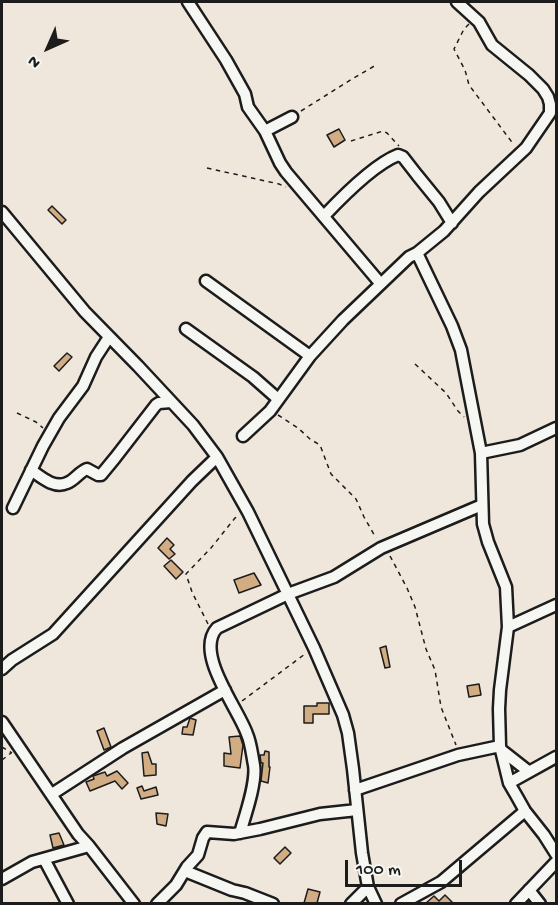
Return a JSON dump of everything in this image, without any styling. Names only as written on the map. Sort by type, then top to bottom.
[{"type":"street","points":[[188,2],[226,60],[244,94],[248,107],[265,132],[286,172],[381,284]]},
{"type":"street","points":[[243,436],[270,411],[310,356],[343,320],[409,257],[417,254],[452,223],[479,192],[533,139],[553,111],[543,89],[492,45],[477,19],[457,2]]},
{"type":"street","points":[[265,132],[292,117]]},
{"type":"street","points":[[324,216],[387,160],[398,155],[408,163],[452,223]]},
{"type":"street","points":[[2,212],[85,312],[193,425],[217,457],[248,512],[337,698],[348,733],[368,887],[376,903]]},
{"type":"street","points":[[417,254],[452,326],[461,350],[481,453],[483,524],[506,587],[508,627],[500,690],[500,747],[509,783],[525,811],[556,854]]},
{"type":"street","points":[[206,281],[310,356]]},
{"type":"street","points":[[186,328],[253,377],[278,399]]},
{"type":"street","points":[[13,508],[43,446],[59,418],[82,386],[109,337]]},
{"type":"street","points":[[32,470],[48,482],[59,484],[68,483],[85,470],[101,475],[156,405],[171,402]]},
{"type":"street","points":[[481,453],[520,445],[556,428]]},
{"type":"street","points":[[2,669],[53,634],[192,481],[217,457]]},
{"type":"street","points":[[240,833],[250,799],[255,768],[247,733],[211,656],[212,634],[217,628],[288,594],[334,577],[381,548],[482,505]]},
{"type":"street","points":[[508,627],[556,605]]},
{"type":"street","points":[[52,794],[123,748],[225,690]]},
{"type":"street","points":[[2,722],[78,834],[134,903]]},
{"type":"street","points":[[355,790],[458,755],[500,747]]},
{"type":"street","points":[[500,747],[528,771]]},
{"type":"street","points":[[509,783],[556,758]]},
{"type":"street","points":[[157,903],[176,885],[198,855],[207,832],[234,834],[320,814],[357,810]]},
{"type":"street","points":[[401,903],[441,882],[525,811]]},
{"type":"street","points":[[2,879],[32,862],[89,846]]},
{"type":"street","points":[[44,859],[68,903]]},
{"type":"street","points":[[516,903],[556,862]]},
{"type":"street","points":[[185,871],[245,893],[259,901],[273,903]]},
{"type":"street","points":[[351,903],[368,887]]},
{"type":"street","points":[[529,890],[540,903]]},
{"type":"path","points":[[477,19],[464,29],[453,49],[465,70],[468,85],[520,153]]},
{"type":"path","points":[[292,117],[376,65]]},
{"type":"path","points":[[351,141],[383,131],[398,144],[408,163]]},
{"type":"path","points":[[207,168],[287,187]]},
{"type":"path","points":[[415,364],[446,393],[464,417]]},
{"type":"path","points":[[270,411],[320,445],[331,474],[352,493],[381,548],[390,555],[407,588],[435,670],[441,707],[455,741],[458,755]]},
{"type":"path","points":[[17,413],[45,429],[52,430]]},
{"type":"path","points":[[212,634],[186,574],[235,518],[248,512]]},
{"type":"path","points":[[234,707],[314,648]]},
{"type":"path","points":[[2,760],[12,753]]},
{"type":"building","points":[[339,129],[345,140],[334,147],[327,135]]},
{"type":"building","points":[[52,206],[66,220],[62,224],[48,210]]},
{"type":"building","points":[[67,353],[72,357],[59,371],[54,366]]},
{"type":"building","points":[[167,538],[174,545],[170,549],[175,554],[169,559],[158,548]]},
{"type":"building","points":[[171,560],[183,572],[176,579],[164,566]]},
{"type":"building","points":[[254,573],[261,585],[239,593],[234,580]]},
{"type":"building","points":[[386,646],[390,667],[385,668],[380,648]]},
{"type":"building","points":[[479,684],[481,695],[469,697],[467,686]]},
{"type":"building","points":[[317,703],[329,703],[329,714],[313,714],[313,723],[304,723],[304,706],[317,706]]},
{"type":"building","points":[[190,718],[196,720],[193,735],[182,734],[183,727],[187,727]]},
{"type":"building","points":[[104,728],[111,747],[104,750],[97,731]]},
{"type":"building","points":[[240,736],[243,745],[240,768],[224,766],[224,753],[231,754],[229,737]]},
{"type":"building","points":[[265,751],[269,752],[268,783],[261,781],[263,763],[261,763],[260,755],[264,755]]},
{"type":"building","points":[[148,752],[152,764],[156,764],[156,775],[144,776],[142,753]]},
{"type":"building","points":[[117,771],[128,783],[122,789],[115,781],[90,791],[86,782],[94,779],[93,776],[105,772],[107,776]]},
{"type":"building","points":[[142,786],[144,791],[156,787],[158,795],[141,799],[137,788]]},
{"type":"building","points":[[156,813],[168,814],[166,826],[157,824]]},
{"type":"building","points":[[59,833],[64,845],[53,848],[50,835]]},
{"type":"building","points":[[285,847],[291,853],[280,864],[274,858]]},
{"type":"building","points":[[308,889],[320,892],[317,903],[304,903]]},
{"type":"building","points":[[445,895],[453,903],[426,903],[434,896],[439,901]]}]
